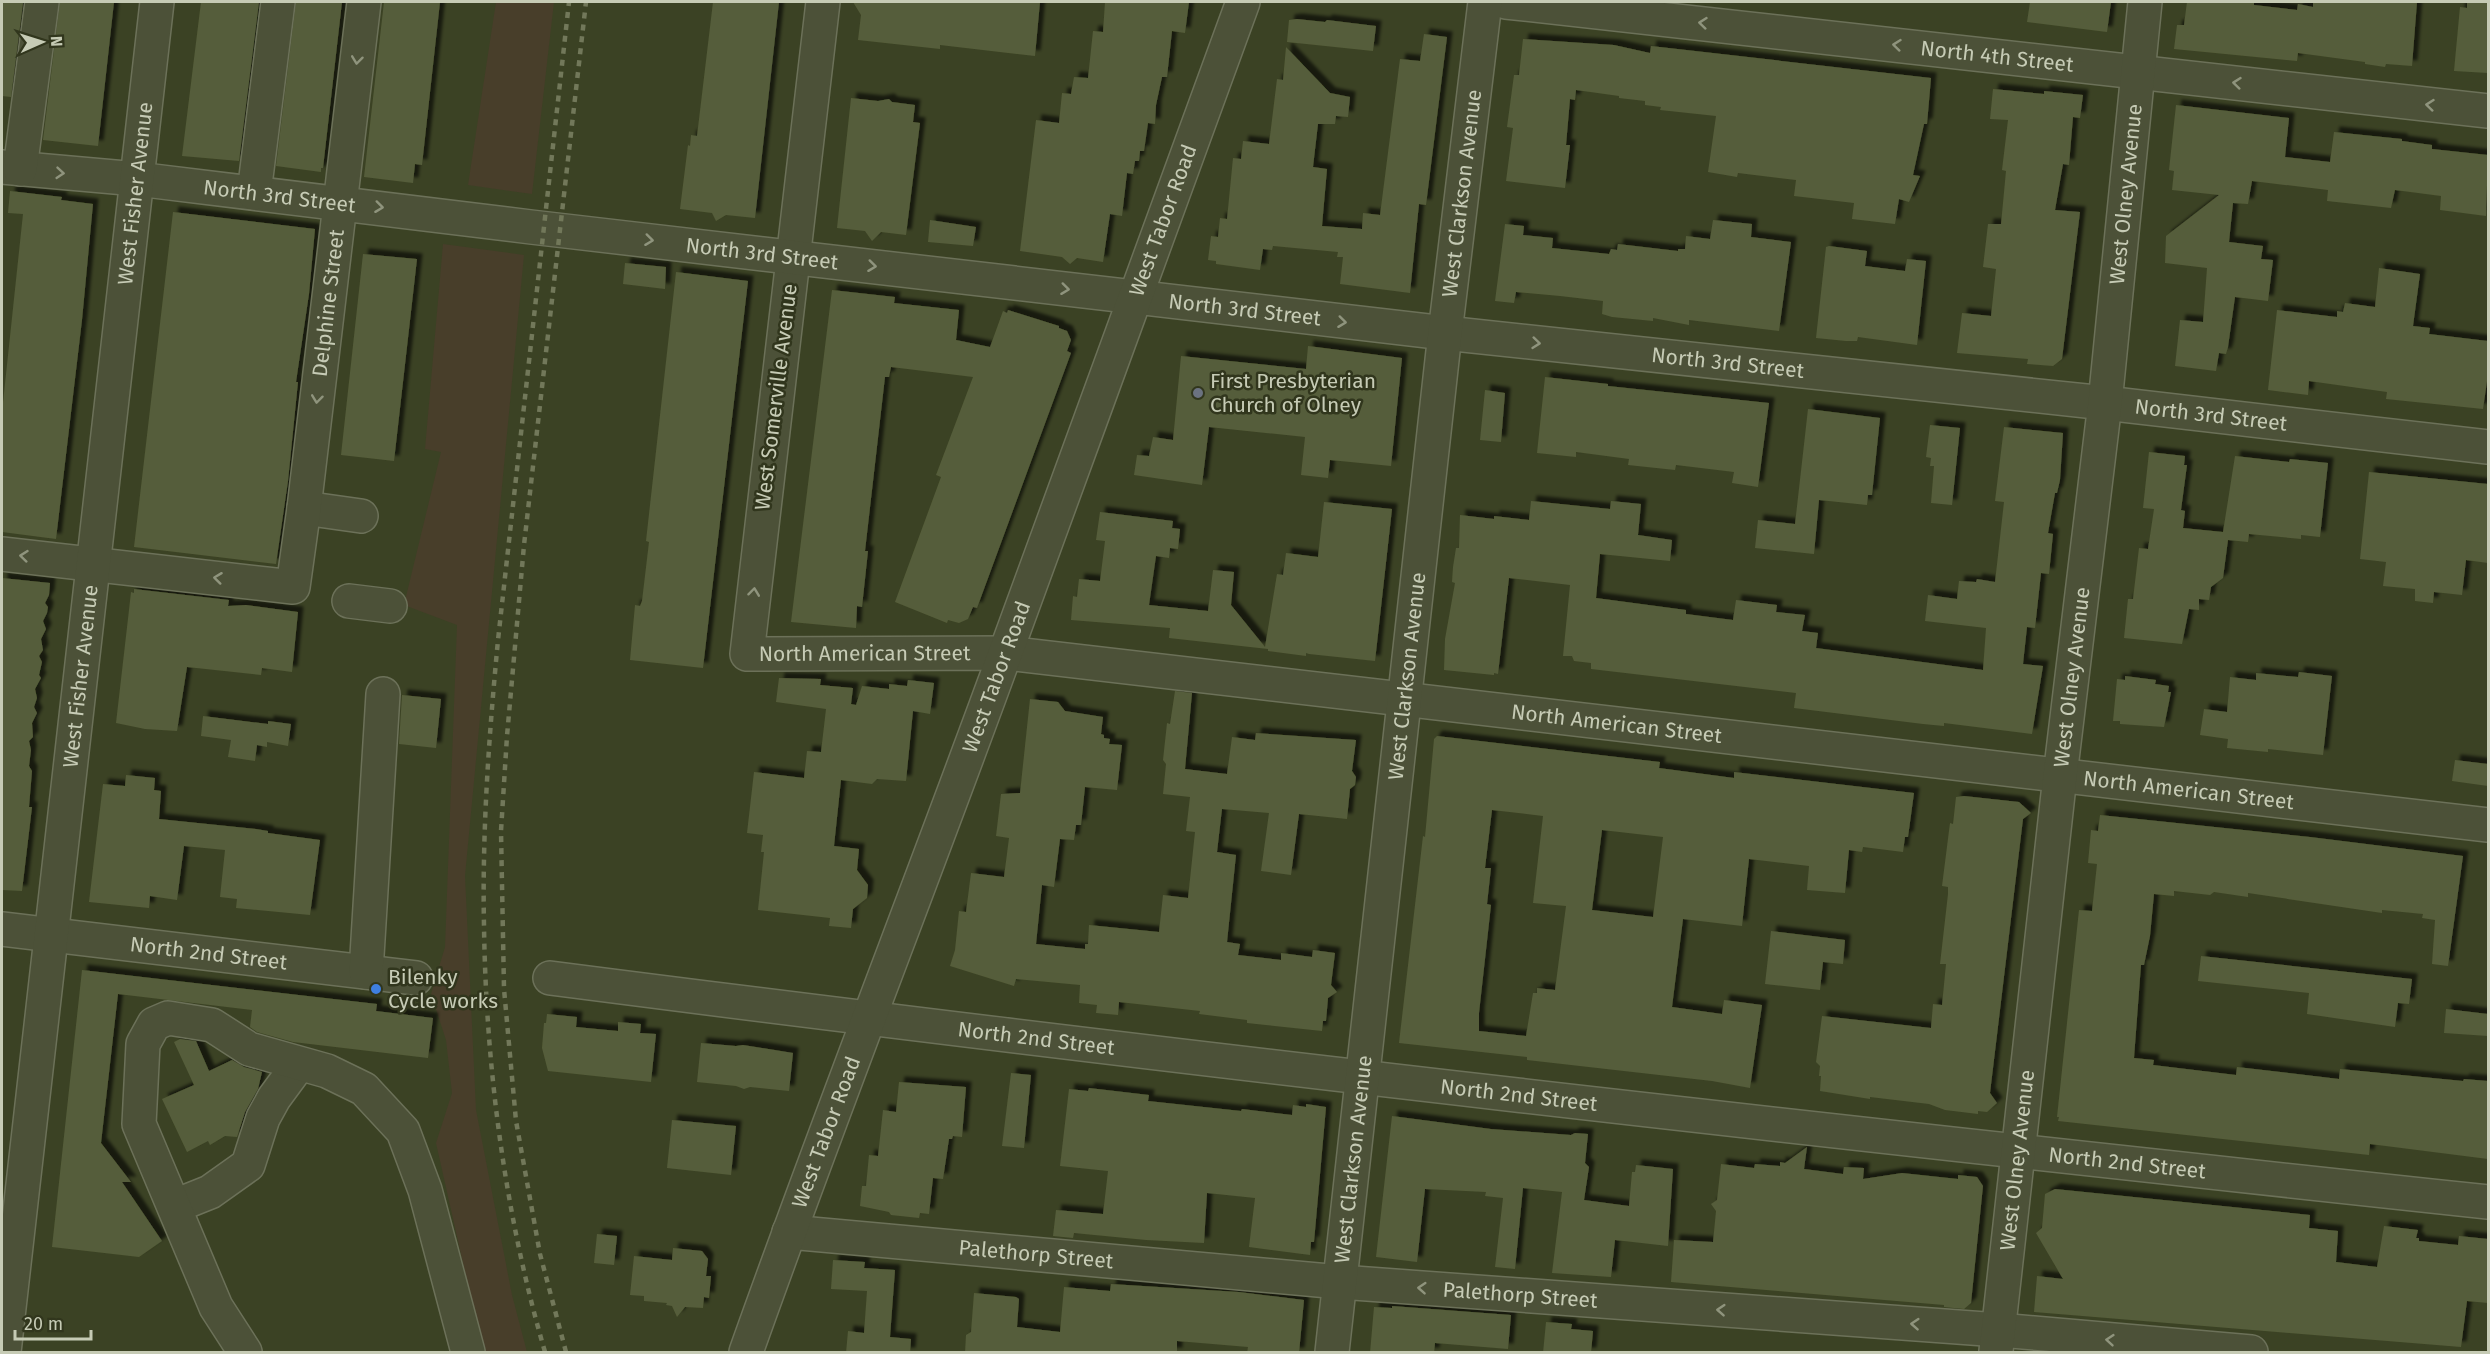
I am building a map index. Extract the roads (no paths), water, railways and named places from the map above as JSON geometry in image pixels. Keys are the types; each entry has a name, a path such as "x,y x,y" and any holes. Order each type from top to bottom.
{"street":[{"path":"10,168 42,2"},
{"name":"West Fisher Avenue","path":"4,1353 158,2"},
{"path":"254,193 278,2"},
{"name":"Delphine Street","path":"93,563 293,587 364,2"},
{"name":"West Somerville Avenue","path":"747,650 823,2"},
{"name":"West Tabor Road","path":"746,1353 789,1232 1006,653 1133,298 1243,2"},
{"name":"North 4th Street","path":"1505,2 2488,111"},
{"name":"West Clarkson Avenue","path":"1332,1353 1445,333 1505,2"},
{"name":"West Olney Avenue","path":"1997,1341 2060,776 2105,403 2145,2"},
{"name":"North 3rd Street","path":"10,168 137,179 341,202 531,227 793,256 1133,298 2105,403 2488,447"},
{"path":"304,508 360,516"},
{"path":"2,554 93,563"},
{"path":"349,601 390,606"},
{"name":"North American Street","path":"747,650 747,654 1006,653 2488,825"},
{"path":"366,972 383,694"},
{"name":"North 2nd Street","path":"2,929 416,978"},
{"name":"North 2nd Street","path":"550,978 869,1019 1362,1077 2017,1152 2488,1202"},
{"path":"245,1353 216,1307 139,1124 142,1044 154,1024 168,1018 212,1025 249,1049 327,1071 364,1089 403,1131 425,1190 468,1353"},
{"path":"175,1206 210,1192 248,1165 263,1118 274,1098 299,1064"},
{"name":"Palethorp Street","path":"789,1232 1997,1341 2252,1353"}],"railway":[{"path":"545,1352 519,1248 500,1141 489,1034 484,926 484,855 489,747 498,640 569,2"},
{"path":"566,1352 540,1254 516,1121 504,989 501,831 524,545 586,2"}],"place":[{"name":"First Presbyterian Church of Olney","path":"1198,393"},
{"name":"Bilenky Cycle works","path":"376,989"}]}
